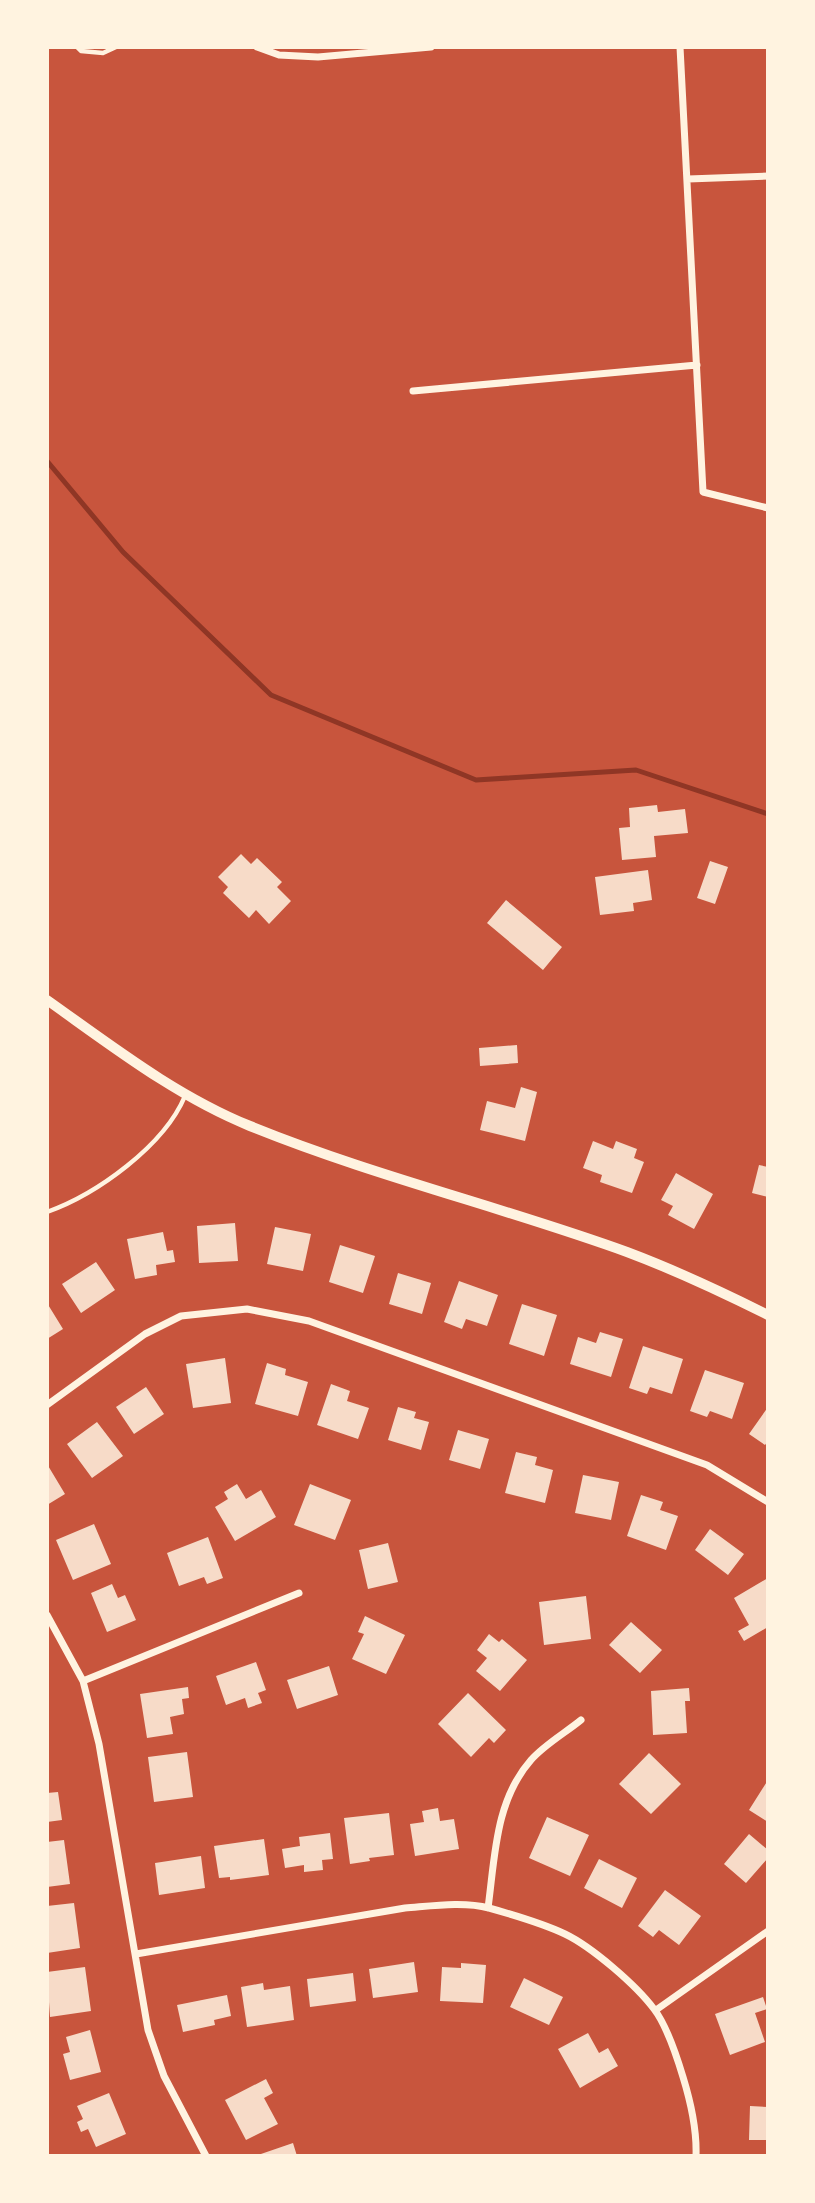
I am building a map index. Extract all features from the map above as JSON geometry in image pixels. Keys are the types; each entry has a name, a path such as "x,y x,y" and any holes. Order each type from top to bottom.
{"street":[{"path":"257,47 279,55 318,57 431,47"},
{"path":"680,47 703,492 768,509"},
{"path":"688,178 768,176"},
{"path":"413,391 697,365"},
{"path":"47,1000 150,1072 249,1126 628,1252 768,1315"},
{"path":"47,1405 145,1334 181,1316 247,1309 309,1321 707,1465 768,1502"},
{"path":"83,1681 299,1593"},
{"path":"47,1615 83,1681 99,1744 143,2005 156,2055 164,2076 206,2156"},
{"path":"488,1908 500,1823 517,1778 532,1758 581,1720"},
{"path":"136,1954 405,1908 447,1906 488,1908 567,1935 621,1975 656,2010 677,2057 691,2101 696,2156"},
{"path":"656,2010 768,1931"}],"lane":[{"path":"77,47 81,51 103,53 116,47"},
{"path":"47,1213 76,1201 164,1132 186,1094"}],"building":[{"path":"657,805 658,812 685,809 688,833 654,836 656,857 622,860 619,828 630,827 629,808"},
{"path":"241,854 251,864 257,858 282,882 277,887 291,901 269,924 256,910 249,918 223,893 228,887 218,877"},
{"path":"710,861 728,867 715,904 697,898"},
{"path":"648,870 652,900 633,903 634,911 600,915 595,877"},
{"path":"506,900 562,947 543,970 487,923"},
{"path":"517,1045 518,1063 480,1066 479,1048"},
{"path":"521,1087 537,1092 525,1141 480,1130 487,1101 515,1108"},
{"path":"593,1141 613,1149 616,1141 637,1149 634,1158 644,1162 632,1193 600,1182 602,1175 583,1168"},
{"path":"759,1165 768,1167 768,1197 752,1193"},
{"path":"676,1173 713,1194 694,1229 668,1215 673,1206 661,1200"},
{"path":"235,1223 238,1261 199,1263 197,1226"},
{"path":"275,1227 311,1234 303,1271 267,1264"},
{"path":"163,1232 167,1251 173,1250 175,1262 156,1265 157,1275 135,1279 127,1239"},
{"path":"340,1245 375,1256 363,1293 329,1282"},
{"path":"96,1262 115,1290 81,1313 62,1284"},
{"path":"398,1273 431,1283 422,1314 389,1304"},
{"path":"459,1281 498,1295 487,1326 466,1319 462,1329 444,1322"},
{"path":"47,1303 63,1329 47,1339"},
{"path":"522,1304 557,1315 544,1356 509,1344"},
{"path":"600,1332 623,1339 611,1377 570,1364 578,1337 596,1343"},
{"path":"643,1346 683,1359 672,1394 650,1387 647,1394 629,1388"},
{"path":"225,1358 231,1403 193,1408 186,1364"},
{"path":"267,1363 286,1369 285,1375 308,1382 298,1416 255,1404"},
{"path":"705,1370 744,1383 732,1419 710,1411 707,1417 690,1411"},
{"path":"331,1384 350,1391 347,1401 369,1408 358,1439 317,1425"},
{"path":"146,1387 164,1414 134,1434 116,1407"},
{"path":"398,1407 416,1412 414,1418 429,1422 421,1450 388,1440"},
{"path":"768,1407 768,1441 765,1445 749,1434"},
{"path":"97,1422 123,1456 92,1478 67,1444"},
{"path":"458,1430 489,1439 480,1469 449,1460"},
{"path":"516,1452 537,1457 535,1465 553,1470 545,1503 505,1493"},
{"path":"47,1464 65,1494 47,1505"},
{"path":"583,1475 619,1482 611,1520 575,1513"},
{"path":"237,1484 246,1499 261,1490 276,1517 235,1541 215,1507 228,1499 224,1492"},
{"path":"310,1484 351,1500 335,1540 294,1525"},
{"path":"641,1495 663,1502 660,1510 678,1516 666,1550 627,1536"},
{"path":"94,1524 111,1564 73,1580 56,1540"},
{"path":"710,1529 744,1554 728,1575 695,1550"},
{"path":"208,1537 223,1578 207,1584 204,1577 179,1586 167,1553"},
{"path":"388,1543 398,1582 368,1589 359,1550"},
{"path":"768,1578 768,1627 744,1641 738,1631 749,1625 734,1598"},
{"path":"112,1584 118,1598 125,1595 136,1620 107,1632 91,1593"},
{"path":"586,1596 591,1639 544,1645 539,1602"},
{"path":"365,1616 405,1635 386,1674 352,1659 364,1634 358,1632"},
{"path":"631,1622 662,1650 640,1673 609,1645"},
{"path":"489,1634 499,1642 502,1639 527,1660 500,1691 476,1671 487,1658 477,1650"},
{"path":"256,1662 266,1690 258,1693 262,1703 248,1708 245,1698 226,1705 216,1676"},
{"path":"329,1666 338,1695 297,1709 287,1680"},
{"path":"188,1687 189,1698 182,1699 184,1714 170,1717 173,1734 147,1738 140,1694"},
{"path":"689,1688 690,1701 685,1701 687,1733 653,1735 651,1691"},
{"path":"468,1693 506,1730 494,1743 489,1738 471,1757 438,1724"},
{"path":"187,1752 193,1797 154,1802 148,1757"},
{"path":"649,1753 681,1784 651,1814 619,1784"},
{"path":"768,1780 768,1822 749,1810"},
{"path":"58,1792 62,1820 47,1822 47,1793"},
{"path":"438,1808 440,1821 454,1819 459,1849 415,1856 410,1824 424,1822 422,1811"},
{"path":"389,1813 394,1855 350,1864 344,1818"},
{"path":"547,1817 589,1835 570,1876 529,1858"},
{"path":"330,1833 333,1859 322,1860 323,1870 304,1872 304,1865 285,1868 282,1849 300,1846 299,1837"},
{"path":"749,1834 768,1850 768,1858 746,1883 724,1864"},
{"path":"264,1839 269,1875 230,1880 230,1877 219,1878 214,1846"},
{"path":"64,1840 70,1884 47,1887 47,1842"},
{"path":"201,1856 205,1888 159,1895 155,1863"},
{"path":"599,1859 637,1878 622,1908 584,1888"},
{"path":"665,1890 701,1916 679,1945 659,1930 653,1937 638,1926"},
{"path":"74,1903 80,1948 47,1953 47,1906"},
{"path":"414,1962 418,1992 373,1998 369,1969"},
{"path":"461,1963 486,1965 483,2003 440,2001 442,1967 461,1968"},
{"path":"85,1967 91,2011 50,2017 47,1972"},
{"path":"353,1973 356,2001 310,2007 307,1979"},
{"path":"524,1978 563,1997 549,2025 510,2007"},
{"path":"263,1983 264,1990 290,1986 294,2020 247,2027 241,1987"},
{"path":"227,1995 231,2016 214,2020 215,2025 183,2032 177,2005"},
{"path":"763,1997 767,2009 755,2013 765,2042 730,2055 715,2014"},
{"path":"90,2030 101,2072 70,2080 63,2054 70,2052 66,2037"},
{"path":"588,2033 599,2053 608,2048 618,2066 580,2088 558,2049"},
{"path":"266,2079 273,2093 264,2098 278,2124 246,2140 225,2100"},
{"path":"109,2093 126,2134 96,2147 88,2129 81,2132 77,2122 83,2119 77,2106"},
{"path":"750,2106 768,2107 768,2140 749,2140"},
{"path":"293,2143 297,2156 258,2156 258,2155"}],"waterway":[{"path":"47,461 123,552 271,695 476,780 636,770 768,814"}]}
